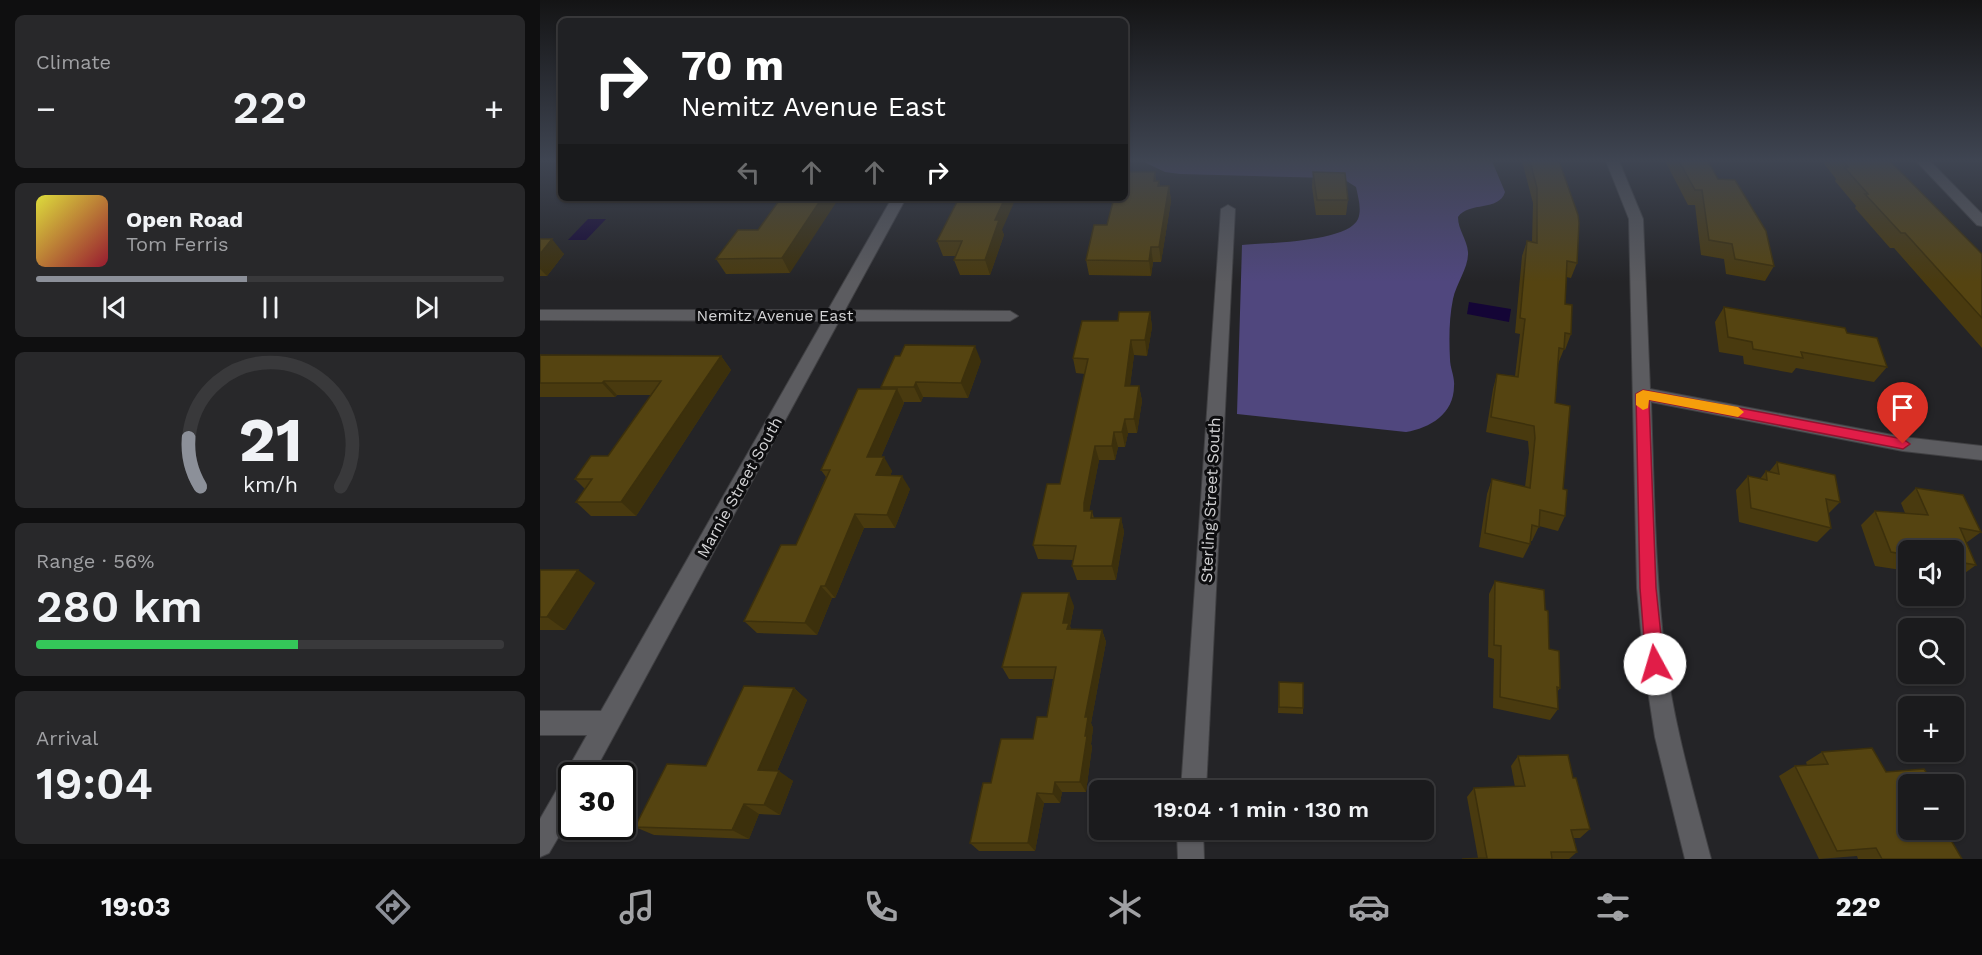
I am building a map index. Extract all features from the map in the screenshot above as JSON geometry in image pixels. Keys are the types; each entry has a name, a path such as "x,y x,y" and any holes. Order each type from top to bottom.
{"street":[{"name":"Marnie Street South","path":"586,762 896,201"},
{"path":"1629,201 1635,216 1648,588 1655,664 1668,745 1698,859"},
{"path":"1961,201 1982,222"},
{"name":"Sterling Street South","path":"1194,780 1228,209"},
{"name":"Nemitz Avenue East","path":"540,315 1010,316"},
{"path":"1643,394 1903,444 1982,453"},
{"path":"540,723 608,723"},
{"path":"540,844 558,812"},
{"path":"1190,840 1191,859"}],"shaded area":[{"path":"1359,201 1498,201 1469,209 1458,217 1468,258 1452,306 1450,362 1454,386 1450,404 1445,412 1432,423 1406,432 1237,414 1242,245 1305,240 1339,232 1351,227 1358,219"},
{"path":"588,219 606,219 586,240 568,240"},
{"path":"1469,302 1511,309 1509,322 1467,314"}],"building":[{"path":"779,201 820,201 782,258 716,259 738,230 758,230"},
{"path":"957,201 1004,201 995,220 999,220 985,260 954,260 962,241 937,241"},
{"path":"1113,201 1167,201 1159,247 1151,247 1149,261 1086,260 1094,225 1107,225"},
{"path":"1537,201 1573,201 1579,223 1577,263 1567,261 1565,304 1572,305 1571,334 1565,333 1564,349 1559,348 1555,403 1570,406 1563,489 1567,490 1565,516 1540,510 1539,527 1532,525 1530,544 1485,533 1492,479 1530,488 1534,426 1491,417 1497,374 1518,377 1525,319 1520,318 1527,241 1537,243"},
{"path":"1704,201 1748,201 1766,231 1774,266 1735,259 1732,244 1709,240"},
{"path":"1872,201 1930,201 1982,254 1982,318 1905,233 1901,233"},
{"path":"540,239 552,239 540,254"},
{"path":"1724,307 1845,328 1847,333 1877,338 1887,367 1801,352 1803,358 1753,349 1752,342 1728,337"},
{"path":"1119,312 1150,312 1145,340 1131,340 1125,386 1139,386 1134,419 1125,419 1122,432 1114,432 1112,446 1095,446 1084,511 1092,511 1091,518 1121,518 1112,566 1072,566 1076,546 1033,545 1047,484 1060,484 1088,359 1073,358 1082,321 1118,321"},
{"path":"905,345 975,346 961,383 916,382 914,387 881,387 895,356 900,356"},
{"path":"540,355 721,356 621,502 576,502 592,479 575,479 591,456 608,456 661,381 540,383"},
{"path":"858,389 897,389 867,457 884,457 876,475 902,476 887,515 855,514 825,586 821,586 805,623 744,621 781,545 796,545 830,470 821,470"},
{"path":"1777,462 1835,475 1840,502 1826,499 1831,528 1751,508 1748,476 1767,480 1766,471 1779,474"},
{"path":"1916,488 1963,495 1981,532 1960,528 1976,565 1964,563 1964,540 1898,540 1898,553 1891,552 1875,511 1928,515"},
{"path":"540,570 578,570 547,617 540,617"},
{"path":"1495,581 1544,590 1545,610 1548,611 1549,649 1559,651 1558,709 1500,697 1501,646 1494,645"},
{"path":"1022,593 1069,593 1063,623 1069,623 1067,629 1102,630 1085,717 1088,717 1085,736 1087,736 1080,782 1055,782 1053,794 1037,793 1028,843 970,843 983,783 991,783 1001,739 1033,739 1037,717 1047,717 1056,667 1002,667"},
{"path":"1279,682 1303,683 1303,708 1279,707"},
{"path":"744,686 794,688 758,770 779,771 764,805 744,804 732,830 636,827 667,764 706,766"},
{"path":"1872,748 1886,772 1924,769 1927,774 1898,774 1898,840 1951,840 1962,859 1882,859 1876,848 1837,851 1795,766 1828,764 1822,752"},
{"path":"1568,755 1590,829 1571,830 1577,852 1551,852 1552,859 1462,859 1487,858 1474,788 1525,786 1518,756"}],"slow traffic":[{"path":"1643,405 1643,394 1738,412"}],"route":[{"path":"1655,664 1648,588 1643,394 1903,444"}]}
